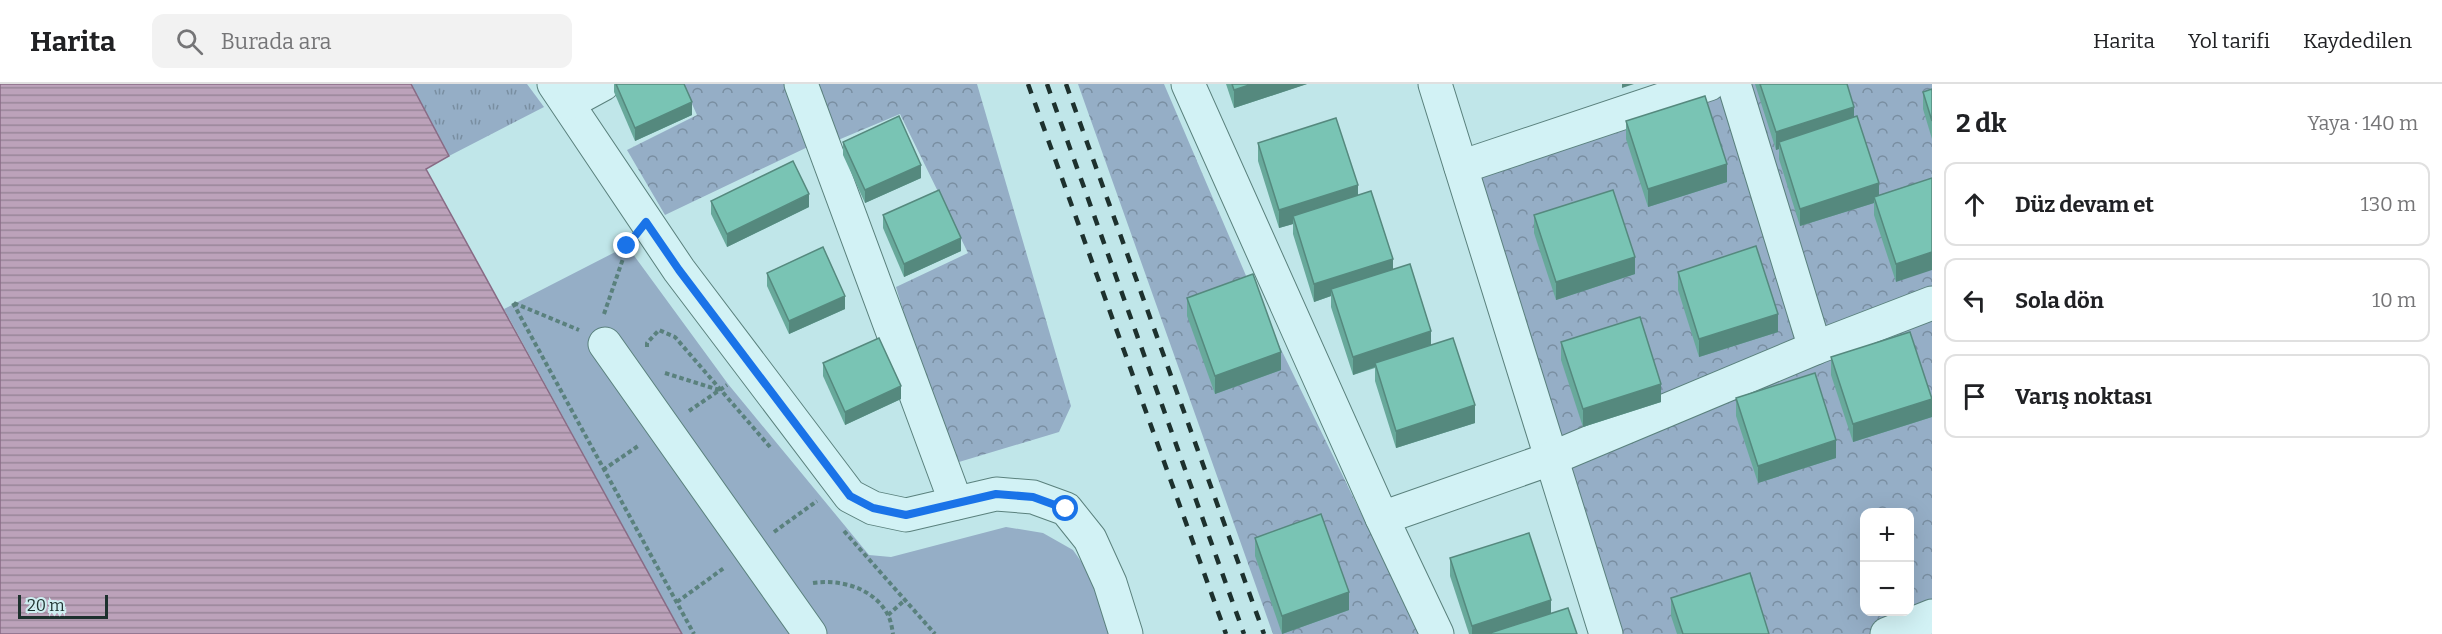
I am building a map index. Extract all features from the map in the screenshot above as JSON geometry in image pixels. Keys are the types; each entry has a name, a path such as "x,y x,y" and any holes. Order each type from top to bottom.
{"street":[{"path":"603,84 561,94 679,270 850,496 873,508 906,515 996,494 1033,497 1066,509 1090,539 1110,583 1126,634"},
{"path":"801,84 956,503"},
{"path":"1188,84 1382,518 1437,634"},
{"path":"1435,84 1606,634"},
{"path":"1461,167 1709,84"},
{"path":"1734,84 1815,348"},
{"path":"1382,518 1550,459 1815,348 1932,303"},
{"path":"605,345 810,634"},
{"path":"1887,634 1932,616"}],"path":[{"path":"605,345 603,315 617,270 627,246 646,222"},
{"path":"605,345 557,320 513,303 694,634"},
{"path":"648,352 647,343 658,330 675,337 720,390 667,374 658,367"},
{"path":"782,595 805,584 826,581 852,584 871,596 888,615 893,634"},
{"path":"888,615 905,600"}],"green space":[{"path":"411,84 527,84 544,107 449,156"},
{"path":"683,84 789,84 812,145 665,215 627,150 697,115"},
{"path":"811,84 977,84 1071,406 1059,432 949,465 896,287 968,253 900,114 831,143"},
{"path":"1078,84 1164,84 1253,292 1420,634 1273,634"},
{"path":"1709,84 1932,84 1932,634 1606,634 1461,167"},
{"path":"627,246 728,384 869,555 891,557 1006,527 1043,533 1073,550 1093,578 1111,634 682,634 504,309"}],"shaded area":[{"path":"0,84 411,84 449,156 426,169 682,634 0,634"}],"building":[{"path":"616,84 684,84 692,102 635,128"},
{"path":"1232,84 1252,84 1234,90"},
{"path":"1760,84 1847,84 1854,107 1776,132"},
{"path":"1932,89 1932,121 1923,92"},
{"path":"1705,96 1727,164 1648,189 1626,121"},
{"path":"899,116 921,165 865,190 843,142"},
{"path":"1857,116 1879,183 1800,209 1779,142"},
{"path":"1336,118 1358,185 1279,210 1258,143"},
{"path":"793,161 809,194 727,234 711,201"},
{"path":"1932,178 1932,252 1896,264 1874,197"},
{"path":"939,190 961,238 904,264 883,215"},
{"path":"1613,190 1635,257 1556,282 1534,215"},
{"path":"1371,191 1393,259 1314,284 1293,216"},
{"path":"1756,246 1778,314 1699,339 1678,272"},
{"path":"823,247 845,296 789,321 767,273"},
{"path":"1410,264 1431,331 1353,357 1331,289"},
{"path":"1253,274 1281,352 1215,376 1187,298"},
{"path":"1640,317 1661,384 1583,409 1561,342"},
{"path":"1910,332 1932,399 1853,424 1831,357"},
{"path":"879,338 901,386 845,412 823,363"},
{"path":"1453,338 1475,405 1396,431 1375,363"},
{"path":"1815,373 1836,440 1758,466 1736,398"},
{"path":"1321,514 1349,592 1282,616 1255,538"},
{"path":"1529,533 1551,600 1472,626 1450,558"},
{"path":"1750,573 1769,634 1683,634 1671,598"},
{"path":"1568,608 1577,634 1490,634 1490,633"}],"railway":[{"path":"1028,84 1226,634"},
{"path":"1047,84 1244,634"},
{"path":"1066,84 1264,634"}],"route":[{"path":"627,246 646,222 679,270 850,496 873,508 906,515 996,494 1033,497 1066,509"}]}
